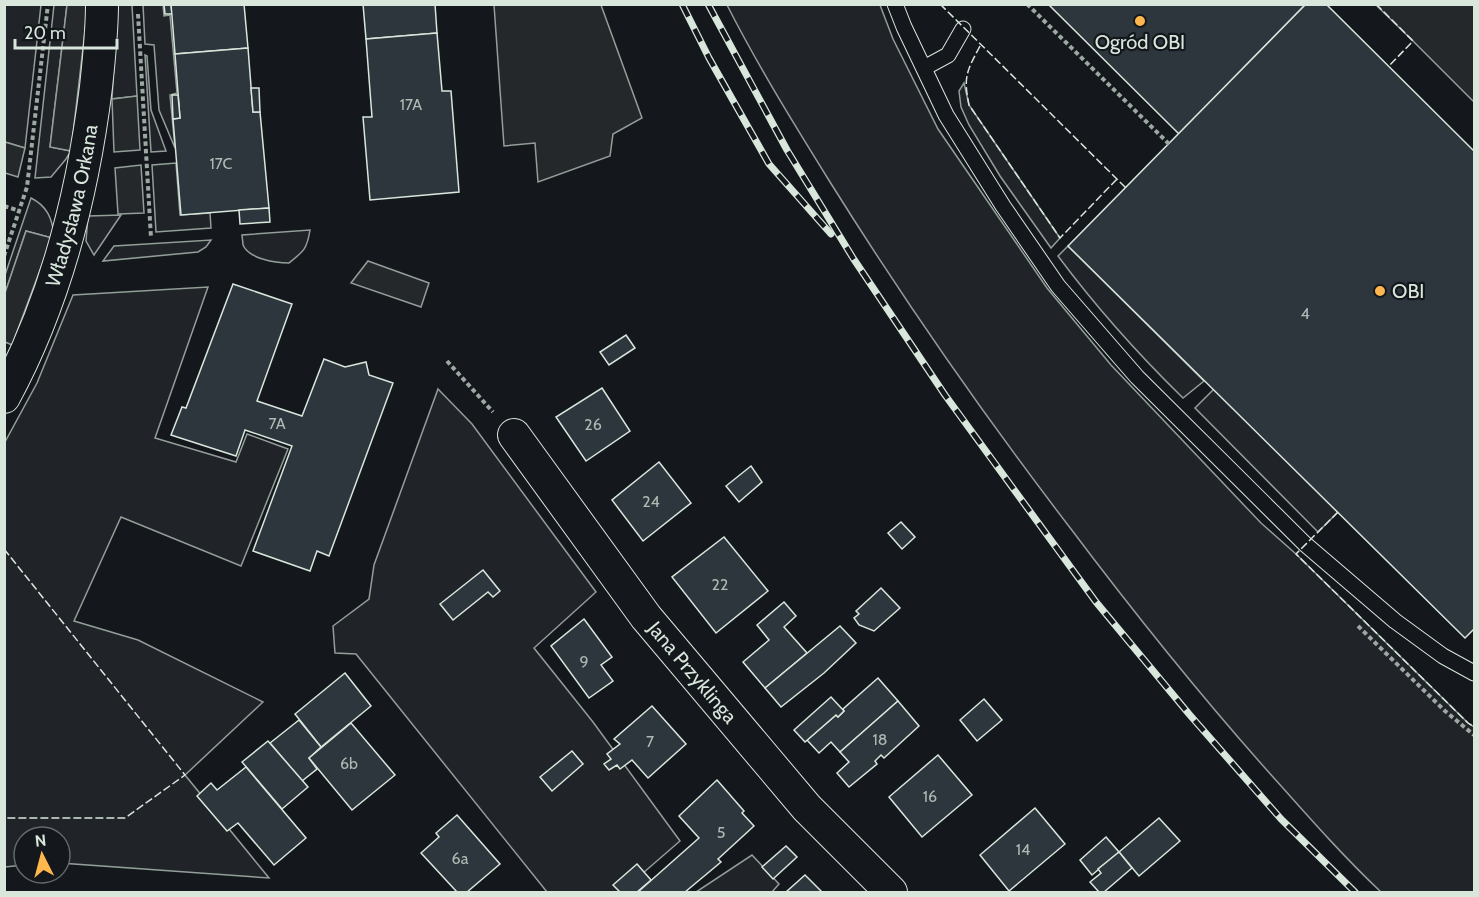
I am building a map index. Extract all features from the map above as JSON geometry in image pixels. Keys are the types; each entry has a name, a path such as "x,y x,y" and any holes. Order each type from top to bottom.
{"street":[{"name":"Władysława Orkana","path":"4,397 24,360 56,274 76,196 91,126 102,30 102,4"},
{"name":"Jana Przyklinga","path":"514,435 646,617 807,808 891,892"}],"lane":[{"path":"895,4 946,115 1002,206 1058,286 1137,377 1305,544 1395,621 1443,656 1474,673"},
{"path":"924,68 948,55 963,28"}],"path":[{"path":"4,256 27,187 48,4"},
{"path":"137,4 151,238"},
{"path":"1027,4 1169,144"},
{"path":"4,207 20,212"},
{"path":"447,361 514,435"}],"shaded area":[{"path":"4,5 41,5 25,148 5,142"},
{"path":"54,5 67,5 50,147 71,151 51,177 35,178"},
{"path":"67,5 88,5 71,151 50,147"},
{"path":"117,5 132,5 137,96 112,99"},
{"path":"143,5 163,5 164,16 170,15 177,93 170,95 175,148 159,110 154,45 145,44"},
{"path":"494,5 601,5 642,118 613,134 610,156 538,182 535,143 504,146"},
{"path":"727,5 880,5 893,39 938,129 1047,288 1111,365 1261,523 1296,554 1474,727 1474,892 1381,892 1318,827 1200,692 1096,562 946,358 830,182 764,73"},
{"path":"1376,5 1474,5 1474,102 1413,41"},
{"path":"145,55 147,56 151,110 166,151 151,152"},
{"path":"964,83 969,105 1060,238 1051,248 1000,176 969,125 961,107 959,91"},
{"path":"137,96 140,150 114,152 112,99"},
{"path":"5,142 25,148 18,177 5,173"},
{"path":"176,163 180,215 210,213 211,228 156,232 152,165"},
{"path":"141,165 144,213 118,214 115,168"},
{"path":"31,198 48,213 54,235 52,238 26,231 5,293 5,275"},
{"path":"121,215 94,255 86,241 88,216"},
{"path":"310,230 304,249 289,263 257,257 246,250 243,245 242,235"},
{"path":"26,231 52,238 12,345 5,342 5,293"},
{"path":"211,240 198,252 103,261 114,246"},
{"path":"1068,246 1204,381 1183,398 1118,330 1058,256"},
{"path":"368,261 429,283 421,307 351,283"},
{"path":"208,287 155,438 236,462 247,434 288,449 241,566 121,517 74,621 138,640 263,702 185,775 269,878 72,864 72,825 12,825 12,866 5,867 5,442 37,383 73,295"},
{"path":"438,389 472,424 596,592 534,648 593,722 680,841 621,892 547,892 356,654 335,653 333,626 369,599 374,565"},
{"path":"1214,389 1338,512 1318,532 1195,408"},
{"path":"752,855 779,884 772,892 696,892"}],"building":[{"path":"164,4 171,4 172,14 165,14"},
{"path":"171,4 244,4 248,48 175,54"},
{"path":"363,4 435,4 437,33 366,39"},
{"path":"1048,4 1306,4 1179,134"},
{"path":"1306,4 1326,4 1474,151 1474,629 1465,638 1068,246"},
{"path":"437,33 442,91 451,91 459,192 370,200 363,117 372,117 366,39"},
{"path":"248,48 253,112 260,112 269,208 181,215 173,119 180,118 175,54"},
{"path":"251,88 259,88 260,112 253,112"},
{"path":"172,95 178,95 180,118 173,119"},
{"path":"269,208 270,222 240,224 239,210"},
{"path":"233,284 292,304 257,401 302,416 324,359 345,367 366,362 369,375 393,383 329,556 317,551 310,571 253,551 292,446 245,430 236,456 171,435 182,407 186,408"},
{"path":"626,335 635,348 609,365 600,352"},
{"path":"602,388 630,431 586,461 556,417"},
{"path":"659,462 691,503 643,541 612,500"},
{"path":"751,466 762,482 739,502 726,486"},
{"path":"901,522 915,537 902,549 888,533"},
{"path":"724,537 768,591 716,633 672,577"},
{"path":"483,570 500,591 493,597 488,592 453,620 440,604"},
{"path":"881,588 900,608 874,631 859,625 854,618 859,614 856,611"},
{"path":"784,602 796,616 784,627 807,653 765,688 743,662 769,640 757,625"},
{"path":"584,619 612,657 601,665 613,681 589,698 551,646"},
{"path":"840,626 856,643 824,673 781,707 765,688"},
{"path":"345,673 371,706 321,747 295,714"},
{"path":"878,678 898,701 840,752 831,742 819,753 807,740 836,715 838,717 844,711 843,709"},
{"path":"831,697 844,711 838,717 836,715 805,742 794,730"},
{"path":"984,699 1002,720 977,741 960,720"},
{"path":"898,701 919,726 884,758 881,755 875,761 877,764 849,787 837,773 849,762 840,752"},
{"path":"652,706 686,744 648,778 632,760 620,769 617,765 609,770 604,764 611,759 607,754 620,744 614,739"},
{"path":"299,720 321,747 309,758 317,769 302,781 270,743"},
{"path":"351,723 395,775 352,810 309,758"},
{"path":"268,741 308,787 282,809 242,762"},
{"path":"572,751 583,764 552,791 540,777"},
{"path":"938,755 972,795 922,837 889,797"},
{"path":"246,767 306,838 274,865 238,823 227,831 197,796 211,783 217,790"},
{"path":"717,780 754,826 718,859 721,862 685,892 638,892 699,838 679,816"},
{"path":"1035,808 1065,844 1009,891 980,855"},
{"path":"457,815 500,864 467,892 457,892 421,853 439,837 436,833"},
{"path":"1159,818 1180,841 1139,876 1119,852"},
{"path":"1106,837 1119,852 1092,875 1080,860"},
{"path":"786,846 797,857 773,879 762,867"},
{"path":"1119,852 1132,868 1104,892 1099,892 1090,882 1101,873 1098,869"},
{"path":"637,864 651,880 637,892 620,892 613,885"},
{"path":"805,875 822,892 786,892"}],"railway":[{"path":"682,4 709,58 769,164 831,234"},
{"path":"708,4 787,150 853,258 945,395 1096,602 1189,714 1281,819 1355,892"}],"fence":[{"path":"940,4 1126,188"},
{"path":"1376,4 1413,41 1389,66"},
{"path":"980,46 967,74 966,87 969,105 1060,238 1117,179"},
{"path":"1338,512 1296,554 1474,727"},
{"path":"4,549 185,775 125,818 4,818"}],"place":[{"name":"Ogród OBI","path":"1140,21"},
{"name":"OBI","path":"1380,291"}]}
